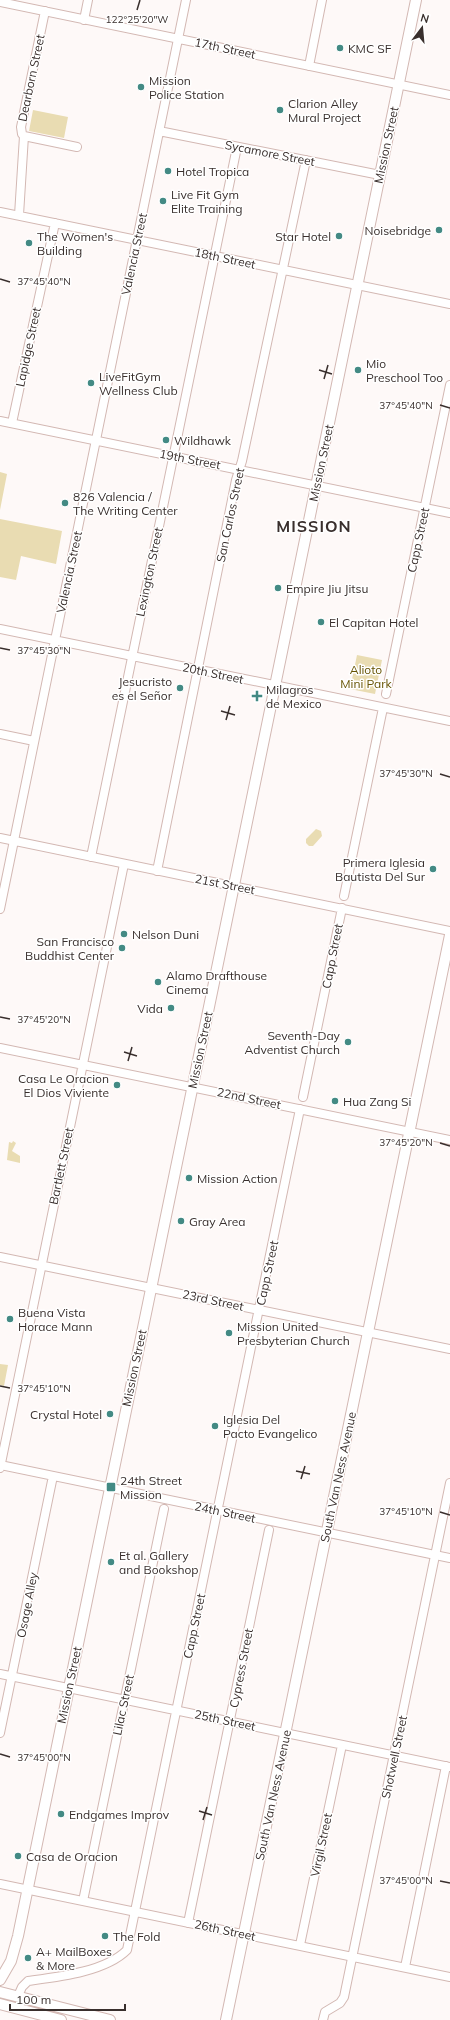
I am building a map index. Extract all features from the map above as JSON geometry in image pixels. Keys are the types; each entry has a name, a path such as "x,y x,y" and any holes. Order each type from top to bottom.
{"main road":[{"name":"Mission Street","path":"0,1980 7,1969 14,1952 416,0"},
{"name":"South Van Ness Avenue","path":"226,2020 450,935"},
{"path":"0,1992 110,2020"},
{"path":"0,2004 61,2020"}],"street":[{"path":"84,20 88,0"},
{"name":"Valencia Street","path":"0,909 186,0"},
{"path":"309,66 322,0"},
{"name":"17th Street","path":"0,2 450,95"},
{"name":"Dearborn Street","path":"19,216 24,136 21,127 45,12"},
{"name":"Sycamore Street","path":"159,131 380,175"},
{"path":"24,136 77,147"},
{"name":"Lexington Street","path":"91,857 237,147"},
{"name":"San Carlos Street","path":"157,871 240,469 306,160"},
{"name":"18th Street","path":"0,214 55,223 450,304"},
{"name":"Lapidge Street","path":"12,423 55,223"},
{"name":"Capp Street","path":"386,694 450,385"},
{"name":"19th Street","path":"0,420 450,513"},
{"name":"20th Street","path":"0,629 450,722"},
{"path":"344,896 383,708"},
{"path":"0,734 34,741"},
{"name":"21st Street","path":"0,838 450,931"},
{"name":"Bartlett Street","path":"0,1466 124,864"},
{"name":"Capp Street","path":"303,1097 342,908"},
{"name":"22nd Street","path":"0,1048 192,1086 450,1140"},
{"name":"Capp Street","path":"18,1996 22,1987 28,1981 84,1972 120,1956 127,1950 300,1109"},
{"name":"23rd Street","path":"0,1257 450,1349"},
{"name":"24th Street","path":"0,1466 450,1558"},
{"name":"Osage Alley","path":"0,1733 53,1476"},
{"name":"Shotwell Street","path":"322,2020 325,2012 343,2001 450,1483"},
{"name":"Lilac Street","path":"83,1901 164,1509"},
{"name":"Cypress Street","path":"188,1923 269,1530"},
{"name":"25th Street","path":"0,1674 448,1766"},
{"name":"Virgil Street","path":"300,1945 342,1744"},
{"path":"405,1967 448,1766"},
{"name":"26th Street","path":"0,1884 450,1977"}],"green space":[{"path":"33,110 68,117 64,138 29,131"},
{"path":"0,472 7,474 0,510"},
{"path":"0,519 62,531 56,564 21,556 16,580 0,577"},
{"name":"Alioto Mini Park","path":"357,655 382,660 375,694 350,689"},
{"path":"316,829 321,831 322,836 313,846 309,846 306,843 306,839"},
{"path":"13,1141 16,1143 12,1151 20,1156 20,1163 7,1160 9,1142 12,1143"},
{"path":"0,1364 8,1365 4,1386 0,1385"}],"place":[{"name":"KMC SF","path":"340,48"},
{"name":"Mission Police Station","path":"141,87"},
{"name":"Clarion Alley Mural Project","path":"280,110"},
{"name":"Hotel Tropica","path":"168,171"},
{"name":"Live Fit Gym Elite Training","path":"163,201"},
{"name":"Noisebridge","path":"439,230"},
{"name":"Star Hotel","path":"339,236"},
{"name":"The Women's Building","path":"29,243"},
{"name":"Mio Preschool Too","path":"358,370"},
{"name":"LiveFitGym Wellness Club","path":"91,383"},
{"name":"Wildhawk","path":"166,440"},
{"name":"826 Valencia / The Writing Center","path":"65,503"},
{"name":"Empire Jiu Jitsu","path":"278,588"},
{"name":"El Capitan Hotel","path":"321,622"},
{"name":"Jesucristo es el Señor","path":"180,688"},
{"name":"Milagros de Mexico","path":"257,696"},
{"name":"Primera Iglesia Bautista Del Sur","path":"433,869"},
{"name":"Nelson Duni","path":"124,934"},
{"name":"San Francisco Buddhist Center","path":"122,948"},
{"name":"Alamo Drafthouse Cinema","path":"158,982"},
{"name":"Vida","path":"171,1008"},
{"name":"Seventh-Day Adventist Church","path":"348,1042"},
{"name":"Casa Le Oracion El Dios Viviente","path":"117,1085"},
{"name":"Hua Zang Si","path":"335,1101"},
{"name":"Mission Action","path":"189,1178"},
{"name":"Gray Area","path":"181,1221"},
{"name":"Buena Vista Horace Mann","path":"10,1319"},
{"name":"Mission United Presbyterian Church","path":"229,1333"},
{"name":"Crystal Hotel","path":"110,1414"},
{"name":"Iglesia Del Pacto Evangelico","path":"215,1426"},
{"name":"24th Street Mission","path":"111,1487"},
{"name":"Et al. Gallery and Bookshop","path":"111,1562"},
{"name":"Endgames Improv","path":"61,1814"},
{"name":"Casa de Oracion","path":"18,1856"},
{"name":"The Fold","path":"105,1936"},
{"name":"A+ MailBoxes & More","path":"28,1958"}],"district":[{"name":"MISSION","path":"314,526"}]}
